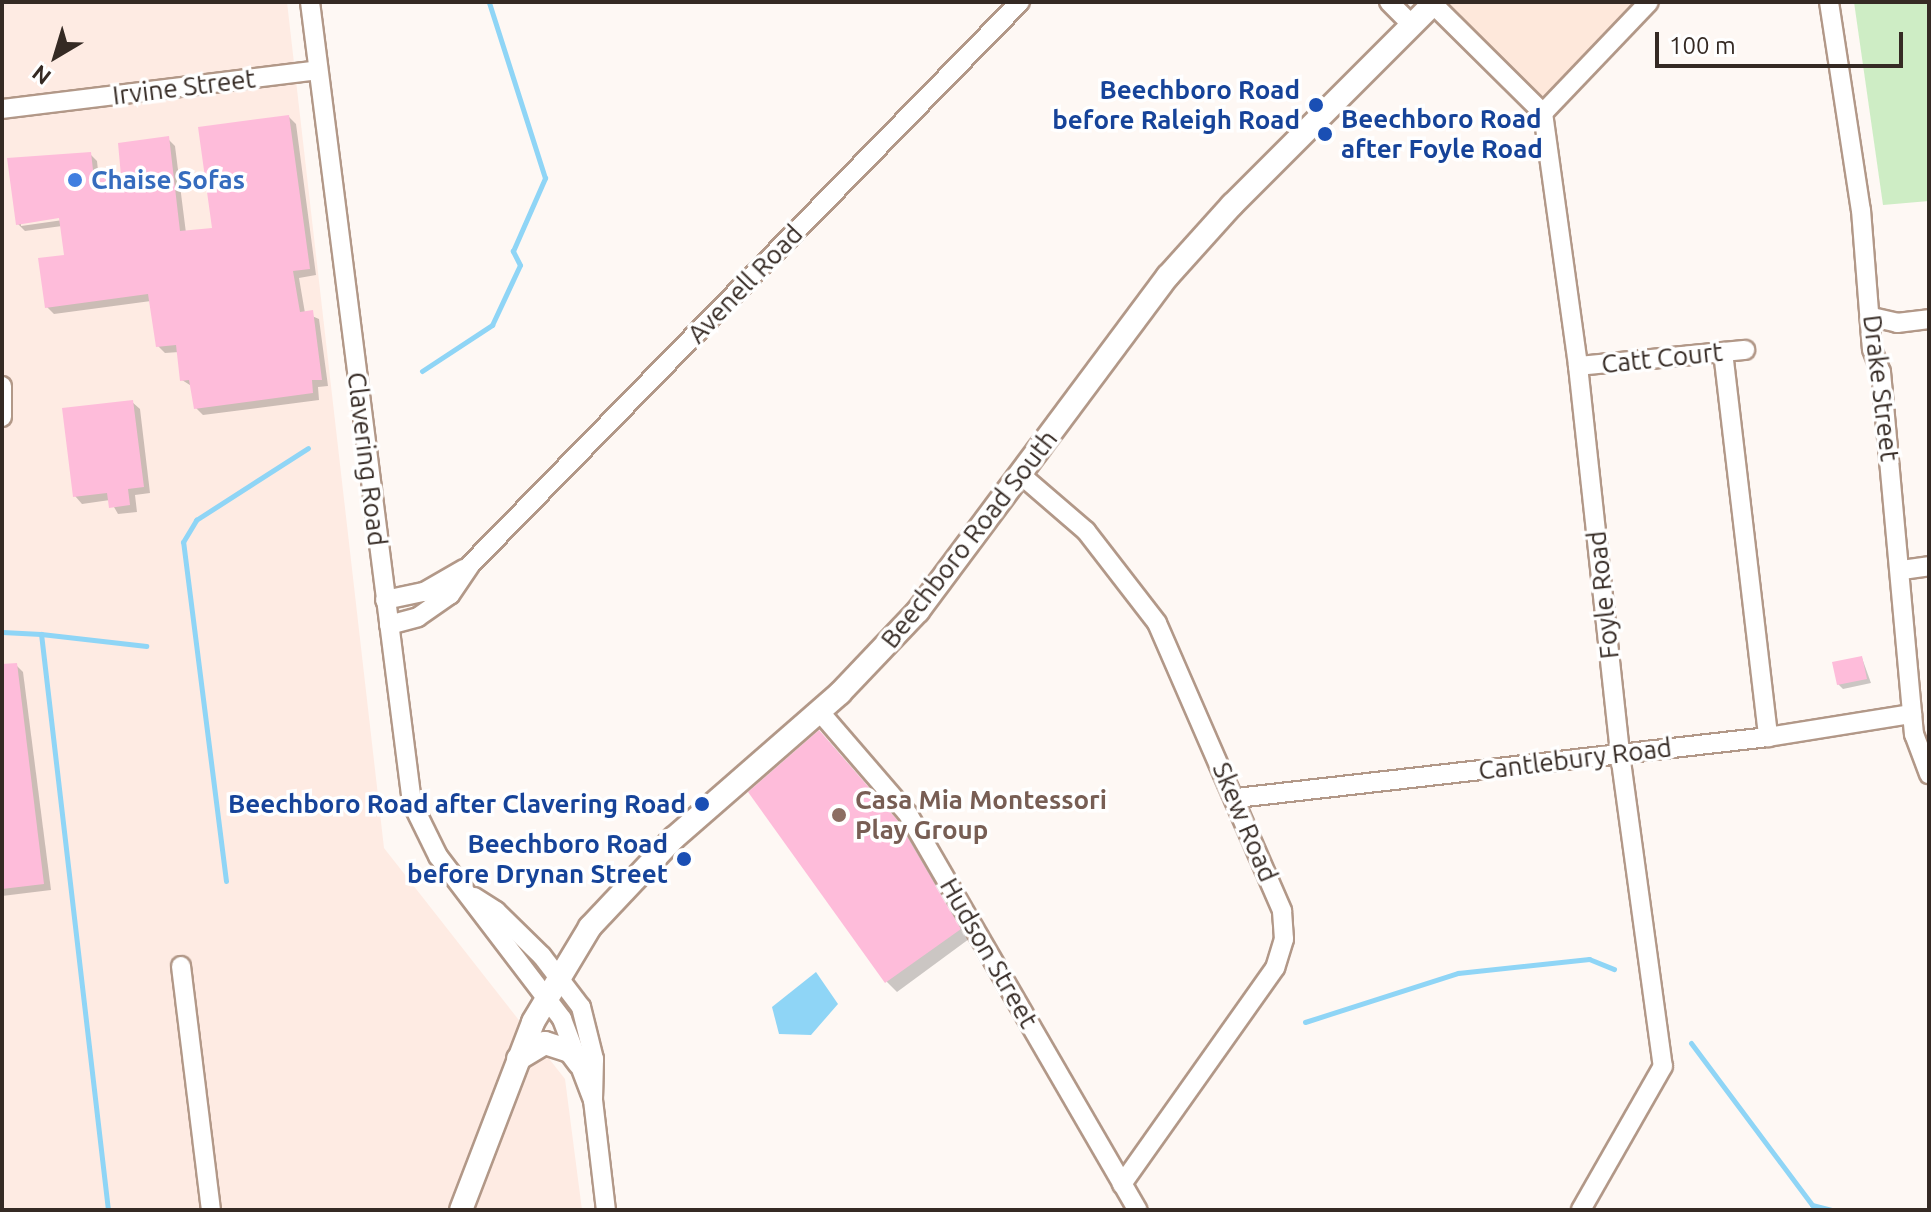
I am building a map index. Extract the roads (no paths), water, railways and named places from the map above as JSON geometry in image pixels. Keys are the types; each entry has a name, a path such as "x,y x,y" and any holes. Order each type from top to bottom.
{"main road":[{"name":"Beechboro Road South","path":"461,1210 545,996 590,927 674,838 819,711 918,611 1177,266 1434,3"},
{"path":"518,1059 545,1043 570,1051 579,1063"}],"street":[{"name":"Clavering Road","path":"310,2 385,600 416,818 438,856 473,897 484,922 562,1019 593,1100"},
{"name":"Avenell Road","path":"389,625 433,609 470,565 1020,2"},
{"path":"1389,2 1411,24"},
{"path":"1434,3 1543,113 1649,2"},
{"name":"Drake Street","path":"1829,2 1872,317 1902,570 1912,714 1929,774"},
{"name":"Irvine Street","path":"2,109 318,70"},
{"name":"Foyle Road","path":"1543,113 1578,366 1620,754 1663,1066 1589,1207"},
{"path":"1872,317 1897,323 1929,319"},
{"name":"Catt Court","path":"1578,366 1745,350"},
{"path":"1723,352 1768,737"},
{"path":"2,386 2,417"},
{"name":"Skew Road","path":"1021,475 1086,531 1131,584 1157,623 1237,798 1282,911 1284,939 1259,995 1122,1184"},
{"name":"Avenell Road","path":"385,600 424,592 470,565"},
{"path":"1902,570 1929,566"},
{"name":"Hudson Street","path":"819,711 908,814 1138,1210"},
{"name":"Cantlebury Road","path":"1237,798 1768,737 1912,714"},
{"name":"Clavering Road","path":"473,897 496,911 558,974 589,1029 596,1076 593,1100"},
{"path":"181,966 211,1210"},
{"path":"593,1100 606,1210"}],"water":[{"path":"816,972 838,1004 811,1035 779,1034 772,1007"}],"waterway":[{"path":"422,371 492,325 520,265 513,251 545,178 489,2"},
{"path":"226,881 183,542 196,520 308,448"},
{"path":"2,632 41,634"},
{"path":"108,1210 41,634 146,646"},
{"path":"1305,1022 1458,973 1589,959 1614,969"},
{"path":"1691,1043 1812,1205 1832,1210"}],"place":[{"name":"Beechboro Road before Raleigh Road","path":"1316,105"},
{"name":"Beechboro Road after Foyle Road","path":"1325,134"},
{"name":"Chaise Sofas","path":"75,180"},
{"name":"Beechboro Road after Clavering Road","path":"702,804"},
{"name":"Casa Mia Montessori Play Group","path":"839,815"},
{"name":"Beechboro Road before Drynan Street","path":"684,859"}]}
